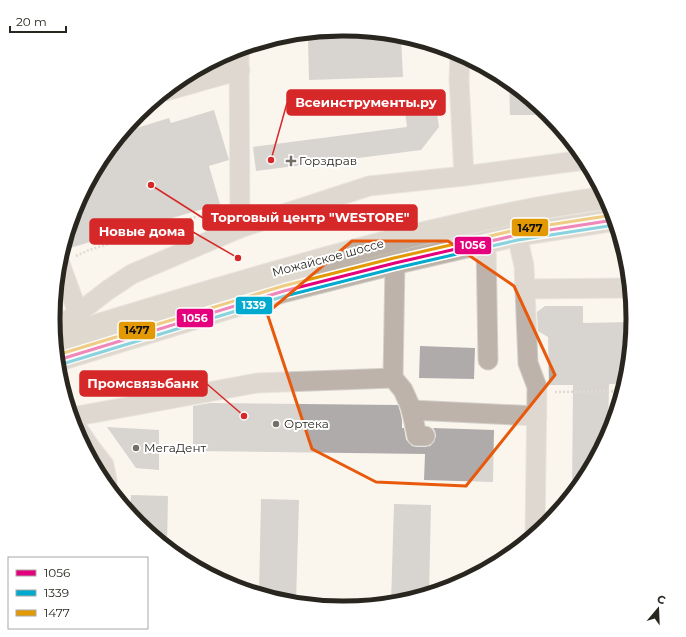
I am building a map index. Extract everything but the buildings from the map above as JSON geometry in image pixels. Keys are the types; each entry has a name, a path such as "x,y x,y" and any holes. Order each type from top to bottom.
{"main road":[{"name":"Можайское шоссе","path":"61,336 284,269 442,228 507,214 598,199"},
{"name":"Можайское шоссе","path":"64,358 284,291 395,263 486,242 608,221"}],"lane":[{"path":"239,56 240,228"},
{"path":"460,62 459,79 464,176"},
{"path":"183,86 240,70"},
{"path":"60,325 132,274 240,228 369,186 464,176 577,161"},
{"path":"517,236 524,266 528,363 537,387 535,525"},
{"path":"486,242 488,360"},
{"path":"66,261 78,313"},
{"path":"395,263 393,378 403,390 411,410 417,436 425,436"},
{"path":"525,289 624,288"},
{"path":"78,416 257,382 393,378"},
{"path":"411,410 537,416"},
{"path":"95,453 104,465 105,471"}],"path":[{"path":"67,259 89,250 219,210 240,197"},
{"path":"537,392 616,391"}],"highlighted area":[{"path":"352,241 448,241 514,286 555,375 466,486 376,482 312,449 267,313"}],"transit line":[{"name":"1477","path":"63,353 283,286 394,258 516,230 606,216"},
{"name":"1056","path":"64,358 284,291 395,263 517,235 608,221"},
{"name":"1339","path":"64,363 285,296 396,268 518,240 610,226"}],"place":[{"name":"Всеинструменты.ру","path":"271,160"},
{"name":"Горздрав","path":"291,161"},
{"name":"Торговый центр \"WESTORE\"","path":"151,185"},
{"name":"Новые дома","path":"238,258"},
{"name":"Промсвязьбанк","path":"244,416"},
{"name":"Ортека","path":"276,424"},
{"name":"МегаДент","path":"136,448"}]}
